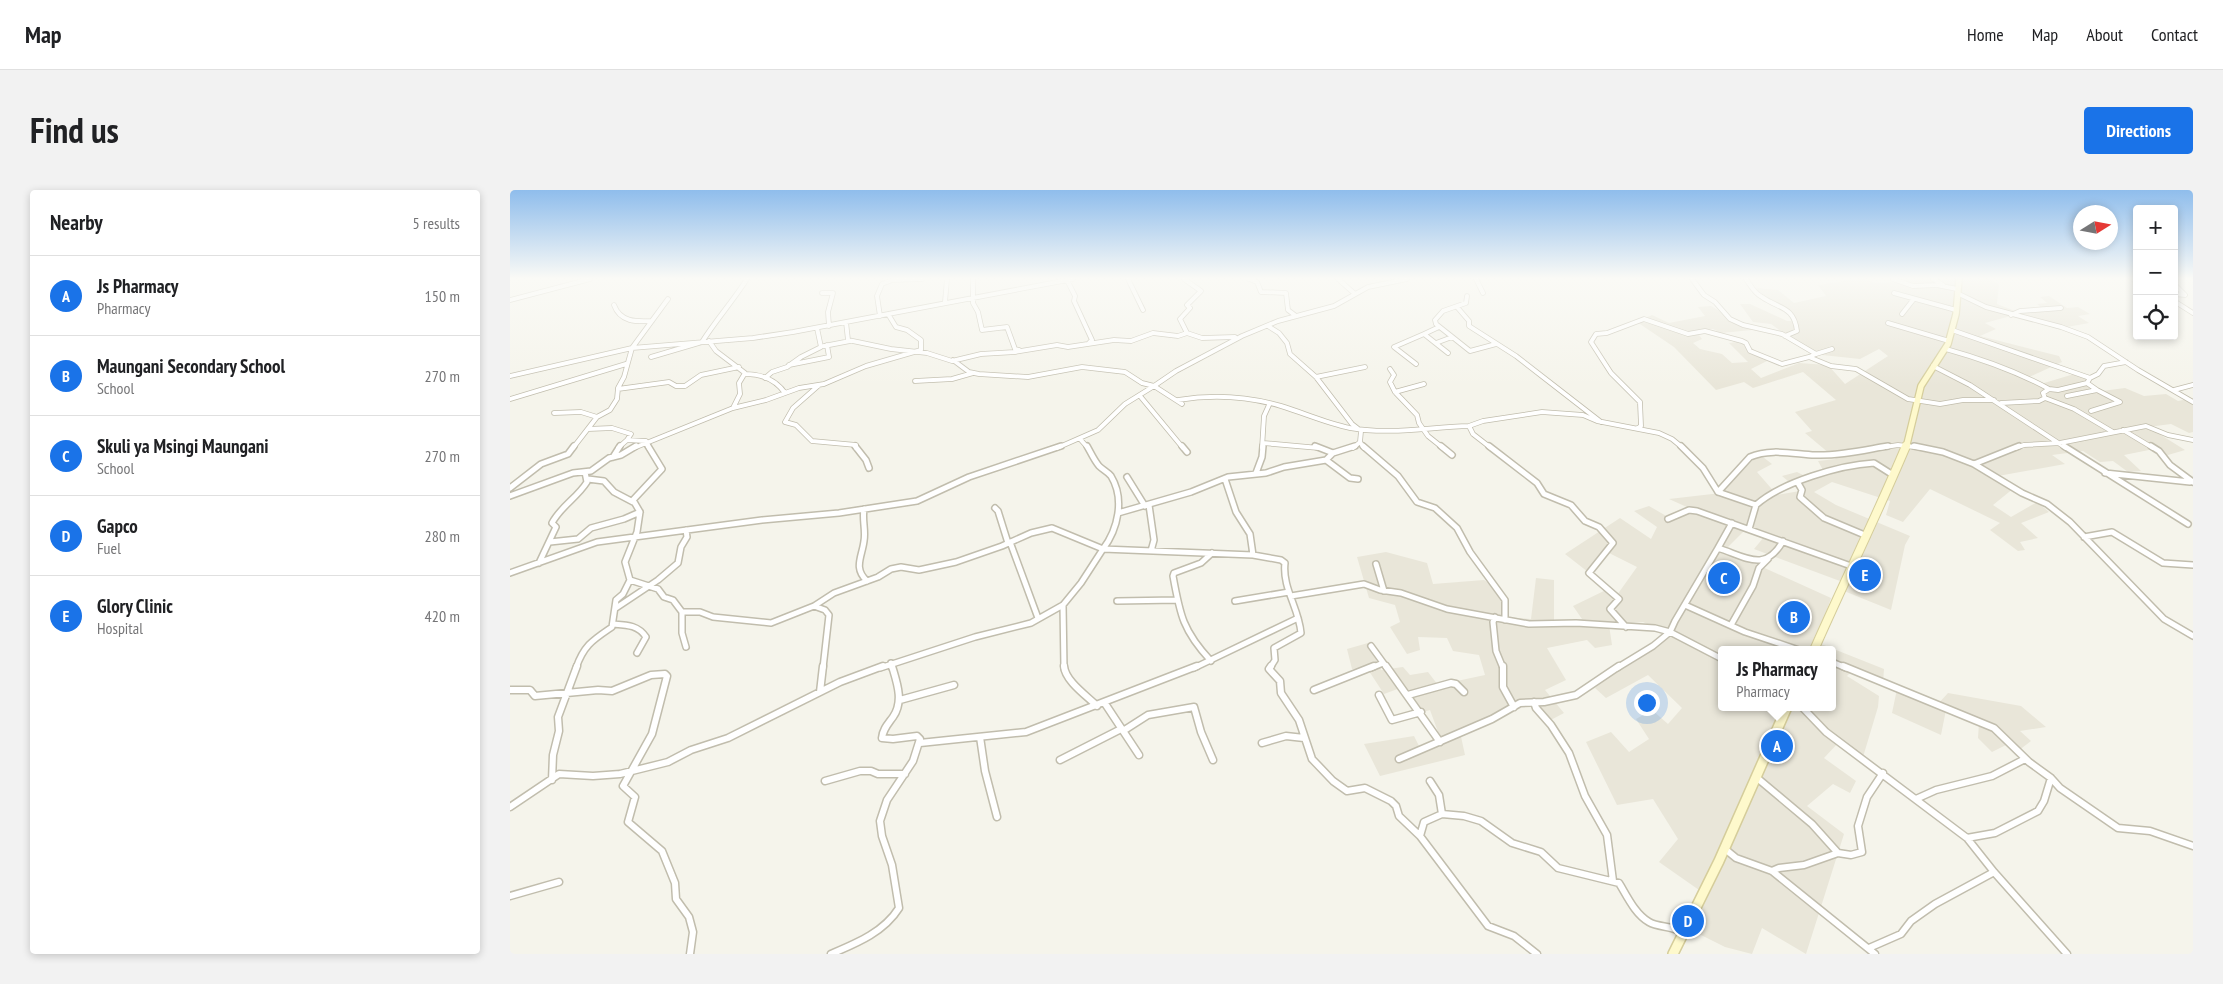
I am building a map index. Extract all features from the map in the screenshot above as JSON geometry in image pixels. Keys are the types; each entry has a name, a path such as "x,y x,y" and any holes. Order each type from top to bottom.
{"main road":[{"path":"1816,646 1907,445 1921,386 1949,342 1955,315"},
{"path":"1673,954 1725,849 1785,711"}],"street":[{"path":"619,315 623,319 634,323 653,321"},
{"path":"510,488 541,464 568,454 597,417 610,410 617,398 618,389 624,377 626,364 632,348 657,315"},
{"path":"651,357 702,342 721,315"},
{"path":"828,315 829,326"},
{"path":"510,376 632,348 752,338 818,328 885,315"},
{"path":"510,496 548,481 591,471 613,457 646,441 733,408 766,400 798,388 833,382 876,363 918,352 922,349 922,340 907,330 896,327 888,315"},
{"path":"979,315 982,330 1007,327 1016,349 1019,351"},
{"path":"1080,315 1092,340 1087,344"},
{"path":"1184,315 1180,319 1187,333"},
{"path":"510,574 582,546 686,530 917,501 969,477 1080,439 1105,426 1125,404 1182,368 1242,336 1301,315"},
{"path":"1439,315 1435,320 1439,327 1470,351 1496,344"},
{"path":"1462,315 1470,321 1469,326 1516,356 1602,422"},
{"path":"1726,315 1730,319 1743,325 1785,336 1816,354"},
{"path":"1785,336 1797,331 1797,323 1792,315"},
{"path":"2010,315 2061,327 2088,337 2193,402"},
{"path":"1638,428 1641,426 1642,417 1640,402 1611,373 1591,342 1596,334 1614,331 1644,319 1688,334 1705,331 1742,341 1746,343 1750,351 1782,364 1798,358 1809,358 1831,366 1856,369 1908,399 1940,404 1963,400 1994,400"},
{"path":"846,322 847,339 851,341"},
{"path":"1888,323 1949,342"},
{"path":"1268,326 1279,333 1287,343 1287,348 1293,358 1316,377 1358,429 1361,433 1360,442 1364,448 1398,476 1417,502 1435,508 1457,528 1467,547 1505,600 1505,620"},
{"path":"1416,364 1394,346 1439,327"},
{"path":"818,328 821,347"},
{"path":"1952,330 2088,381 2097,390 2120,402 2091,411"},
{"path":"953,360 981,354 1019,351 1048,346 1068,347 1114,340 1131,341 1154,333 1178,336 1187,333 1209,338 1242,336"},
{"path":"1424,334 1448,353"},
{"path":"1436,343 1452,337"},
{"path":"709,341 718,355 727,358 745,374 758,374 780,386 785,392"},
{"path":"789,365 799,356 821,347 851,341 953,360 974,373"},
{"path":"765,378 774,370 789,365 829,357 827,345"},
{"path":"1946,348 2013,371 2049,389 2058,390 2088,381 2098,374 2104,366 2127,362"},
{"path":"1809,358 1832,349"},
{"path":"510,399 626,364"},
{"path":"1933,366 1970,385 2104,473 2188,524"},
{"path":"618,389 669,382 676,386 684,386 701,375 739,367"},
{"path":"914,381 952,379 974,373 1024,377 1082,367 1125,372 1142,383 1154,386 1180,402 1193,396 1211,395 1269,405 1332,425 1392,431 1469,426 1483,421 1542,412 1583,415 1602,422 1638,428 1672,439 1703,468 1718,492 1756,505"},
{"path":"1316,377 1365,367"},
{"path":"1390,369 1394,375 1390,382 1395,392 1417,415 1422,429 1434,442 1452,455"},
{"path":"733,408 740,394 739,383 745,374"},
{"path":"1395,392 1424,384"},
{"path":"818,385 789,412 785,422 796,425 812,441 856,445 855,448 866,460 869,468"},
{"path":"2174,390 2182,390 2193,385"},
{"path":"2045,398 2043,393 2049,389"},
{"path":"2067,396 2097,390"},
{"path":"1140,396 1186,452"},
{"path":"1999,403 2039,401 2045,398 2074,409 2113,432"},
{"path":"1256,473 1261,462 1264,416 1269,405"},
{"path":"554,413 581,412 597,417"},
{"path":"1469,426 1473,434 1537,483 1544,494 1571,505 1585,521 1599,527 1611,539 1613,543 1589,573 1619,600 1610,609 1626,627"},
{"path":"1974,464 2001,452 2024,445 2060,443 2146,426 2193,440"},
{"path":"588,429 612,428 631,434 617,449 613,457"},
{"path":"2123,430 2159,451 2170,465 2191,482"},
{"path":"510,807 560,774 593,776 620,774 668,762 691,750 728,738 820,692 866,672 975,637 1030,623 1064,605 1082,583 1110,541 1118,513 1116,492 1109,474 1098,465 1087,445 1080,439"},
{"path":"627,440 646,441"},
{"path":"633,502 640,490 662,469 651,454 646,441"},
{"path":"1118,513 1147,506 1225,479 1266,473 1314,461 1326,460 1333,453 1353,448 1360,442"},
{"path":"1263,443 1314,446 1333,453"},
{"path":"1718,492 1750,457 1757,454 1794,452 1814,455 1836,454 1907,445 1943,452 1974,464 2022,493 2047,504 2070,522 2164,619 2193,636"},
{"path":"1326,460 1350,478 1358,479"},
{"path":"1749,529 1756,505 1760,500 1798,483 1839,468 1868,463 1876,464 1894,475"},
{"path":"585,472 584,475 588,479 604,482 614,492 633,502 640,512 635,537 625,562 630,580 623,594 616,600 614,624"},
{"path":"2104,473 2191,482"},
{"path":"1127,477 1147,506 1154,540 1151,552"},
{"path":"539,563 556,527 552,523 561,507 581,490 588,479"},
{"path":"1225,479 1236,512 1250,534 1253,556"},
{"path":"1798,483 1802,490 1800,496 1824,518 1867,536"},
{"path":"995,508 998,511 1038,618"},
{"path":"864,509 862,525 864,542 858,562 860,574 867,581"},
{"path":"1668,520 1689,510 1749,529 1851,566"},
{"path":"550,542 578,539 591,528 624,519 640,512"},
{"path":"1398,759 1440,742 1520,703 1544,702 1576,694 1602,679 1630,658 1653,646 1670,632 1701,573 1732,524"},
{"path":"682,612 700,612 713,617 750,619 768,623 814,606 834,593 867,581 896,567 919,570 956,562 1009,543 1030,533 1052,528 1103,549 1253,556 1281,560 1285,563 1284,578 1298,618 1301,634 1274,648 1275,660 1269,669 1280,681 1281,693 1299,720 1312,759 1333,781 1347,791 1366,788 1391,801 1396,806 1399,816 1420,836 1451,874 1488,926 1514,936 1537,954"},
{"path":"616,608 650,586 678,563 681,547 687,537 686,530"},
{"path":"2084,537 2112,532 2163,564 2193,565"},
{"path":"1731,625 1753,586 1759,568 1774,556 1783,541"},
{"path":"1718,548 1744,558 1769,559"},
{"path":"1211,661 1197,646 1183,622 1173,574 1210,558 1212,554"},
{"path":"1376,564 1384,590"},
{"path":"630,580 658,589 664,597 673,600 682,612 682,633 686,647"},
{"path":"1235,601 1364,584 1400,593 1447,609 1505,620 1543,625 1561,622 1655,628 1670,632 1718,657"},
{"path":"1117,601 1177,600"},
{"path":"1064,605 1064,670 1075,685 1096,706"},
{"path":"1685,605 1731,625 1788,646"},
{"path":"814,606 825,610 829,615 820,692"},
{"path":"1495,617 1493,622 1496,651 1503,665 1503,687 1514,707"},
{"path":"920,743 1026,732 1211,661 1298,618"},
{"path":"552,780 553,755 559,731 558,718 582,652 591,641 614,624 633,624 643,631 646,637 637,653"},
{"path":"1371,646 1422,712 1440,742"},
{"path":"831,954 864,940 897,912 899,900 890,858 882,840 880,822 884,805 918,752 920,743 917,736 893,740 882,738 882,730 895,714 900,700 891,663"},
{"path":"1314,690 1383,663"},
{"path":"1836,664 1994,728 2026,759 2075,800 2118,828 2150,831 2193,846"},
{"path":"510,690 530,690 535,696 566,695 598,690 612,691 652,676 665,674 667,676 652,734 623,786 635,797 628,822 662,851 675,883 676,899 690,917 693,932 690,954"},
{"path":"1408,695 1451,683 1456,684 1464,692"},
{"path":"900,700 954,684"},
{"path":"1379,695 1392,720 1422,712"},
{"path":"1104,702 1139,756"},
{"path":"1534,702 1536,708 1551,725 1569,754 1585,796 1607,835 1613,881"},
{"path":"1060,760 1122,730 1146,716 1194,707 1201,732 1213,760"},
{"path":"1806,711 1826,732 1884,773 1967,838 1994,872 2068,954"},
{"path":"1262,744 1286,736 1304,738"},
{"path":"980,737 985,771 997,817"},
{"path":"1916,799 1936,790 1992,776 2026,759"},
{"path":"824,780 860,771 871,771 878,774 905,774"},
{"path":"1772,871 1778,868 1804,865 1838,853 1851,855 1862,852 1858,826 1867,797 1884,773"},
{"path":"1756,777 1812,824 1838,853"},
{"path":"1967,838 1995,832 2038,811 2044,801 2050,778"},
{"path":"1430,782 1439,795 1442,804 1442,814"},
{"path":"1420,836 1424,822 1442,814 1464,816 1480,821 1512,843 1541,852 1558,868 1619,883 1634,906 1648,922 1676,928 1683,933"},
{"path":"1725,849 1734,858 1772,871 1797,890 1807,901 1872,951 1901,934 1911,920 1935,904 1994,872"},
{"path":"510,896 559,882"}],"shaded area":[{"path":"1652,315 1669,323 1705,316 1704,315 1726,315 1752,330 1721,333 1713,329 1695,330 1702,339 1693,343 1700,349 1722,354 1732,363 1748,362 1729,343 1744,341 1767,361 1751,369 1761,378 1799,363 1828,365 1845,384 1888,356 1879,349 1860,359 1813,354 1771,324 1753,322 1748,315 1773,315 1787,321 1797,321 1791,315 2016,315 1985,323 1996,329 1980,336 2059,356 2062,362 2027,378 2041,384 2074,374 2088,378 2089,384 2102,391 2125,388 2144,396 2166,394 2178,401 2193,398 2193,432 2189,433 2171,424 2148,427 2185,450 2168,455 2154,449 2124,455 2141,471 2128,472 2113,461 2100,462 2083,451 2052,455 2065,464 1998,476 2014,488 1993,505 2011,517 2037,502 2049,512 2021,523 2038,538 2020,542 2025,550 2018,551 1990,530 2000,523 1930,489 1903,522 1886,515 1890,501 1832,482 1814,492 1836,505 1910,536 1905,545 1891,610 1844,591 1848,584 1754,549 1764,537 1745,530 1725,550 1831,598 1816,642 1826,646 1718,646 1718,711 1836,711 1836,650 1884,669 1883,683 1855,668 1847,676 1879,696 1878,707 1863,757 1839,742 1824,758 1856,781 1850,793 1833,784 1807,806 1844,834 1806,954 1762,928 1752,954 1725,947 1681,925 1699,890 1659,862 1678,839 1653,799 1617,805 1586,742 1611,732 1629,752 1649,739 1636,719 1652,710 1668,724 1682,708 1648,675 1606,698 1595,688 1620,663 1658,642 1663,632 1643,622 1609,625 1612,645 1595,648 1587,640 1547,648 1566,680 1545,690 1564,713 1547,722 1523,700 1460,732 1465,755 1380,776 1364,744 1414,736 1420,748 1441,740 1430,710 1420,713 1403,687 1384,694 1367,668 1352,669 1347,649 1368,643 1381,670 1403,667 1410,675 1428,672 1438,685 1485,675 1479,655 1453,651 1447,638 1418,637 1420,650 1407,654 1390,627 1400,622 1395,605 1369,598 1357,557 1386,552 1427,563 1433,584 1484,580 1500,591 1505,617 1531,619 1536,578 1554,580 1554,620 1582,619 1573,606 1608,589 1617,595 1637,567 1605,551 1588,572 1565,554 1620,518 1651,539 1657,527 1634,511 1649,506 1668,517 1689,508 1669,499 1721,493 1759,454 1772,464 1757,472 1777,495 1800,491 1782,476 1797,472 1809,478 1824,472 1818,461 1836,459 1805,433 1812,431 1795,412 1836,400 1803,372 1753,388 1744,382 1716,390 1674,347 1637,322"},
{"path":"2020,315 2086,315 2078,316 2089,323 2067,327"},
{"path":"1897,689 1936,706 1948,693 2021,706 2046,727 2020,731 2031,741 2018,751 2008,744 1992,752 1978,738 1979,723 1946,710 1941,735 1892,713"}],"place":[{"name":"Glory Clinic","path":"1865,575"},
{"name":"Skuli ya Msingi Maungani","path":"1724,578"},
{"name":"Maungani Secondary School","path":"1794,617"},
{"name":"Js Pharmacy","path":"1777,746"},
{"name":"Gapco","path":"1688,921"}]}
